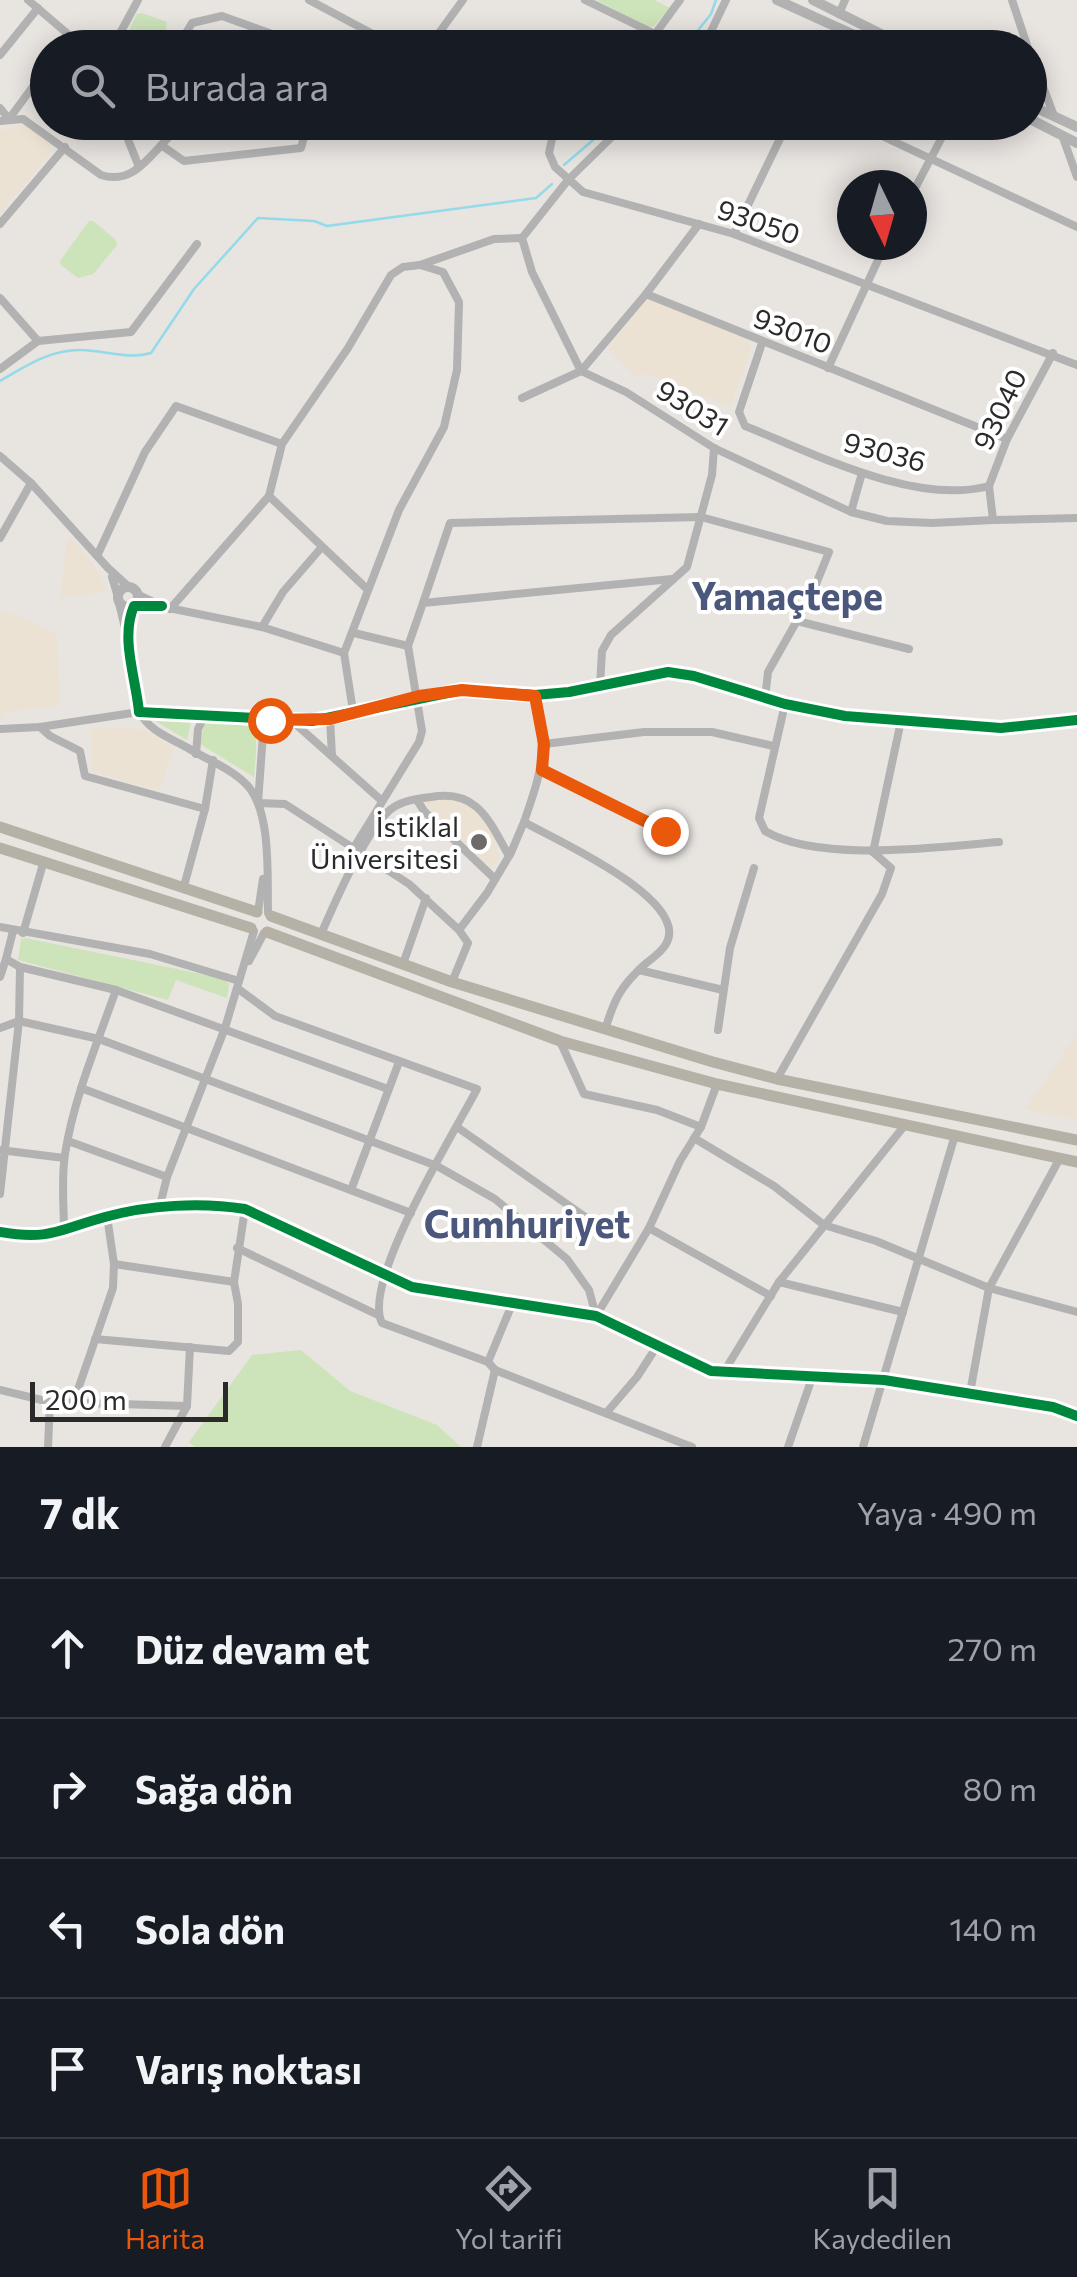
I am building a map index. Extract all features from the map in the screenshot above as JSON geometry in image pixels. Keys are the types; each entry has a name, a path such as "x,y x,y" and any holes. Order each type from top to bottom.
{"main road":[{"path":"0,827 263,913 452,982 605,1030 777,1079 1077,1140"},
{"path":"0,848 259,931 560,1040 717,1084 1077,1162"},
{"path":"259,931 272,923 263,913"},
{"path":"259,931 251,917 263,913"}],"street":[{"path":"28,0 63,30"},
{"path":"122,30 137,3 126,0"},
{"path":"441,30 463,0"},
{"path":"585,0 646,30"},
{"path":"659,30 680,0"},
{"path":"712,30 726,0"},
{"path":"778,0 844,30"},
{"path":"813,0 872,30"},
{"path":"839,14 844,0"},
{"path":"1012,0 1021,30"},
{"path":"313,1 366,30"},
{"path":"0,55 38,8"},
{"path":"188,30 192,23 222,16 261,30"},
{"path":"5,120 30,89"},
{"path":"1047,98 1054,116"},
{"path":"0,108 5,120"},
{"path":"1047,113 1077,127"},
{"path":"5,120 23,119 30,124"},
{"path":"1047,128 1077,143"},
{"path":"1062,135 1077,178"},
{"path":"53,140 101,175 115,179 130,176 166,140"},
{"path":"128,140 139,167"},
{"path":"161,145 184,162 301,148 303,140"},
{"path":"552,140 550,153 555,167 568,180"},
{"path":"166,607 270,496 282,444 348,348 391,276 404,267 494,239 522,238 568,180 609,140"},
{"path":"734,234 779,140"},
{"path":"890,140 1077,227"},
{"path":"924,170 940,140"},
{"path":"0,224 65,148"},
{"name":"93050","path":"568,180 583,192 734,234 1077,365"},
{"path":"522,398 582,371 699,224"},
{"path":"522,238 532,272 582,371"},
{"path":"0,368 38,341 131,332 198,244"},
{"path":"828,368 877,260"},
{"path":"354,711 344,654 399,510 444,427 457,370 458,302 443,272 420,265"},
{"name":"93010","path":"646,294 1007,439"},
{"path":"0,298 38,341"},
{"name":"93036","path":"762,343 739,412 745,426 862,473 908,486 974,490 988,486"},
{"name":"93040","path":"988,486 1007,439 1052,353"},
{"name":"93031","path":"582,371 626,392 714,448 851,512 887,520 932,523 993,520"},
{"path":"98,554 145,452 176,406 282,444"},
{"path":"600,686 602,651 611,635 688,568 712,474 714,448"},
{"path":"0,456 32,483 134,596"},
{"path":"851,512 862,473"},
{"path":"0,538 32,483"},
{"path":"988,486 993,520 1077,518"},
{"path":"270,496 367,588"},
{"path":"321,934 356,850 422,731 408,646 450,523 701,517 830,552 768,672 765,699"},
{"path":"262,627 284,592 321,548"},
{"path":"108,568 119,600 140,712 148,727 213,760 245,782 258,803"},
{"path":"424,603 672,579"},
{"path":"134,596 124,607 119,600 120,590 166,607 262,627 344,654"},
{"path":"128,641 134,596"},
{"path":"797,620 909,649"},
{"path":"354,633 408,646"},
{"path":"0,729 140,712 264,720 330,719 419,696 462,690 535,696 668,672 844,716 1001,728 1077,720"},
{"path":"459,930 509,856 542,770 544,744 535,696"},
{"path":"785,704 759,818 765,831 800,843 873,852 999,842"},
{"path":"196,754 198,729 204,716"},
{"path":"330,719 332,756"},
{"path":"263,913 266,860 258,803 264,720"},
{"path":"291,720 381,800"},
{"path":"873,852 902,721"},
{"path":"40,727 80,750 84,776 204,809"},
{"path":"544,744 644,732 712,732 773,746"},
{"path":"184,886 213,760"},
{"path":"542,770 665,831"},
{"path":"356,850 392,807 450,795 467,798 488,819 509,856"},
{"path":"417,800 495,880"},
{"path":"258,803 285,804 426,898 468,943 452,982"},
{"path":"524,822 624,877 665,913 671,930 666,945 616,995 605,1030"},
{"path":"777,1079 882,894 891,868 873,852"},
{"path":"23,932 43,864"},
{"path":"718,1030 730,948 754,868"},
{"path":"403,964 426,898"},
{"path":"0,927 150,954 239,981 275,1016 478,1089 411,1212 382,1276 378,1315 382,1323 692,1447"},
{"path":"13,931 2,968 20,967 116,990 388,1089"},
{"path":"159,1209 167,1177 259,931"},
{"path":"0,1194 19,1021 20,967"},
{"path":"638,970 724,990"},
{"path":"64,1233 64,1158 80,1088 116,990"},
{"path":"0,1028 19,1021 98,1038 437,1166 495,1199 567,1259 588,1290 596,1316"},
{"path":"560,1040 584,1094 657,1110 701,1127"},
{"path":"351,1190 399,1062"},
{"path":"0,1073 13,1076"},
{"path":"596,1316 649,1228 701,1127 717,1084"},
{"path":"80,1088 411,1212"},
{"path":"725,1370 780,1282 905,1125"},
{"path":"457,1127 601,1228"},
{"path":"863,1447 955,1134"},
{"path":"694,1138 774,1186 824,1225 989,1288 1077,1312"},
{"path":"68,1142 167,1177"},
{"path":"3,1151 64,1158"},
{"path":"970,1393 989,1288 1060,1158"},
{"path":"0,1232 30,1238 64,1233 107,1216 215,1204 245,1209 382,1276 437,1293 596,1316 712,1370 884,1380 1053,1407 1077,1416"},
{"path":"96,1339 229,1350 238,1342 234,1282 245,1209"},
{"path":"74,1401 113,1288 107,1216"},
{"path":"649,1228 771,1296"},
{"path":"237,1248 378,1315"},
{"path":"114,1264 234,1282"},
{"path":"780,1282 903,1312"},
{"path":"477,1447 492,1366 513,1302"},
{"path":"607,1412 637,1377 658,1343"},
{"path":"165,1447 186,1406 190,1347"},
{"path":"788,1447 813,1374"},
{"path":"0,1390 50,1402 186,1406"},
{"path":"48,1447 50,1402"}],"shaded area":[{"path":"27,126 30,140 52,144 50,154 0,214 0,131"},
{"path":"647,299 748,339 751,351 730,406 646,374 636,377 608,348"},
{"path":"71,538 93,564 108,591 60,598 67,539"},
{"path":"0,611 57,635 60,706 4,712 0,721"},
{"path":"92,728 144,730 174,747 159,791 91,771"},
{"name":"İstiklal Üniversitesi","path":"455,798 476,811 491,827 500,858 490,868 423,802"},
{"path":"1077,1035 1077,1121 1025,1109"}],"green space":[{"path":"596,0 654,0 670,8 654,26 648,27"},
{"path":"137,14 167,22 166,30 129,30"},
{"path":"89,221 116,240 117,245 93,274 78,278 60,261"},
{"path":"155,717 191,721 187,740 154,720"},
{"path":"205,721 237,724 252,730 256,745 254,777 200,744"},
{"path":"21,939 221,978 229,984 227,998 176,980 168,1000 18,960"},
{"path":"301,1350 350,1391 437,1425 461,1447 195,1447 189,1442 252,1355"}],"waterway":[{"path":"698,30 716,0"},
{"path":"564,165 593,140"},
{"path":"0,381 58,353 151,353 194,289 258,218 314,221 327,226 536,198 552,184"}],"cycle path":[{"path":"162,606 134,606 130,618 129,645 139,712 312,721 462,690 535,695 668,672 845,716 1001,728 1077,720"},
{"path":"0,1232 43,1234 157,1207 245,1209 412,1287 596,1316 711,1371 884,1380 1053,1407 1077,1416"}],"place":[{"name":"İstiklal Üniversitesi","path":"479,842"}],"district":[{"name":"Yamaçtepe","path":"787,594"},
{"name":"Cumhuriyet","path":"527,1222"}],"route":[{"path":"270,720 330,719 419,696 462,690 535,696 544,744 542,770 665,831"}]}
